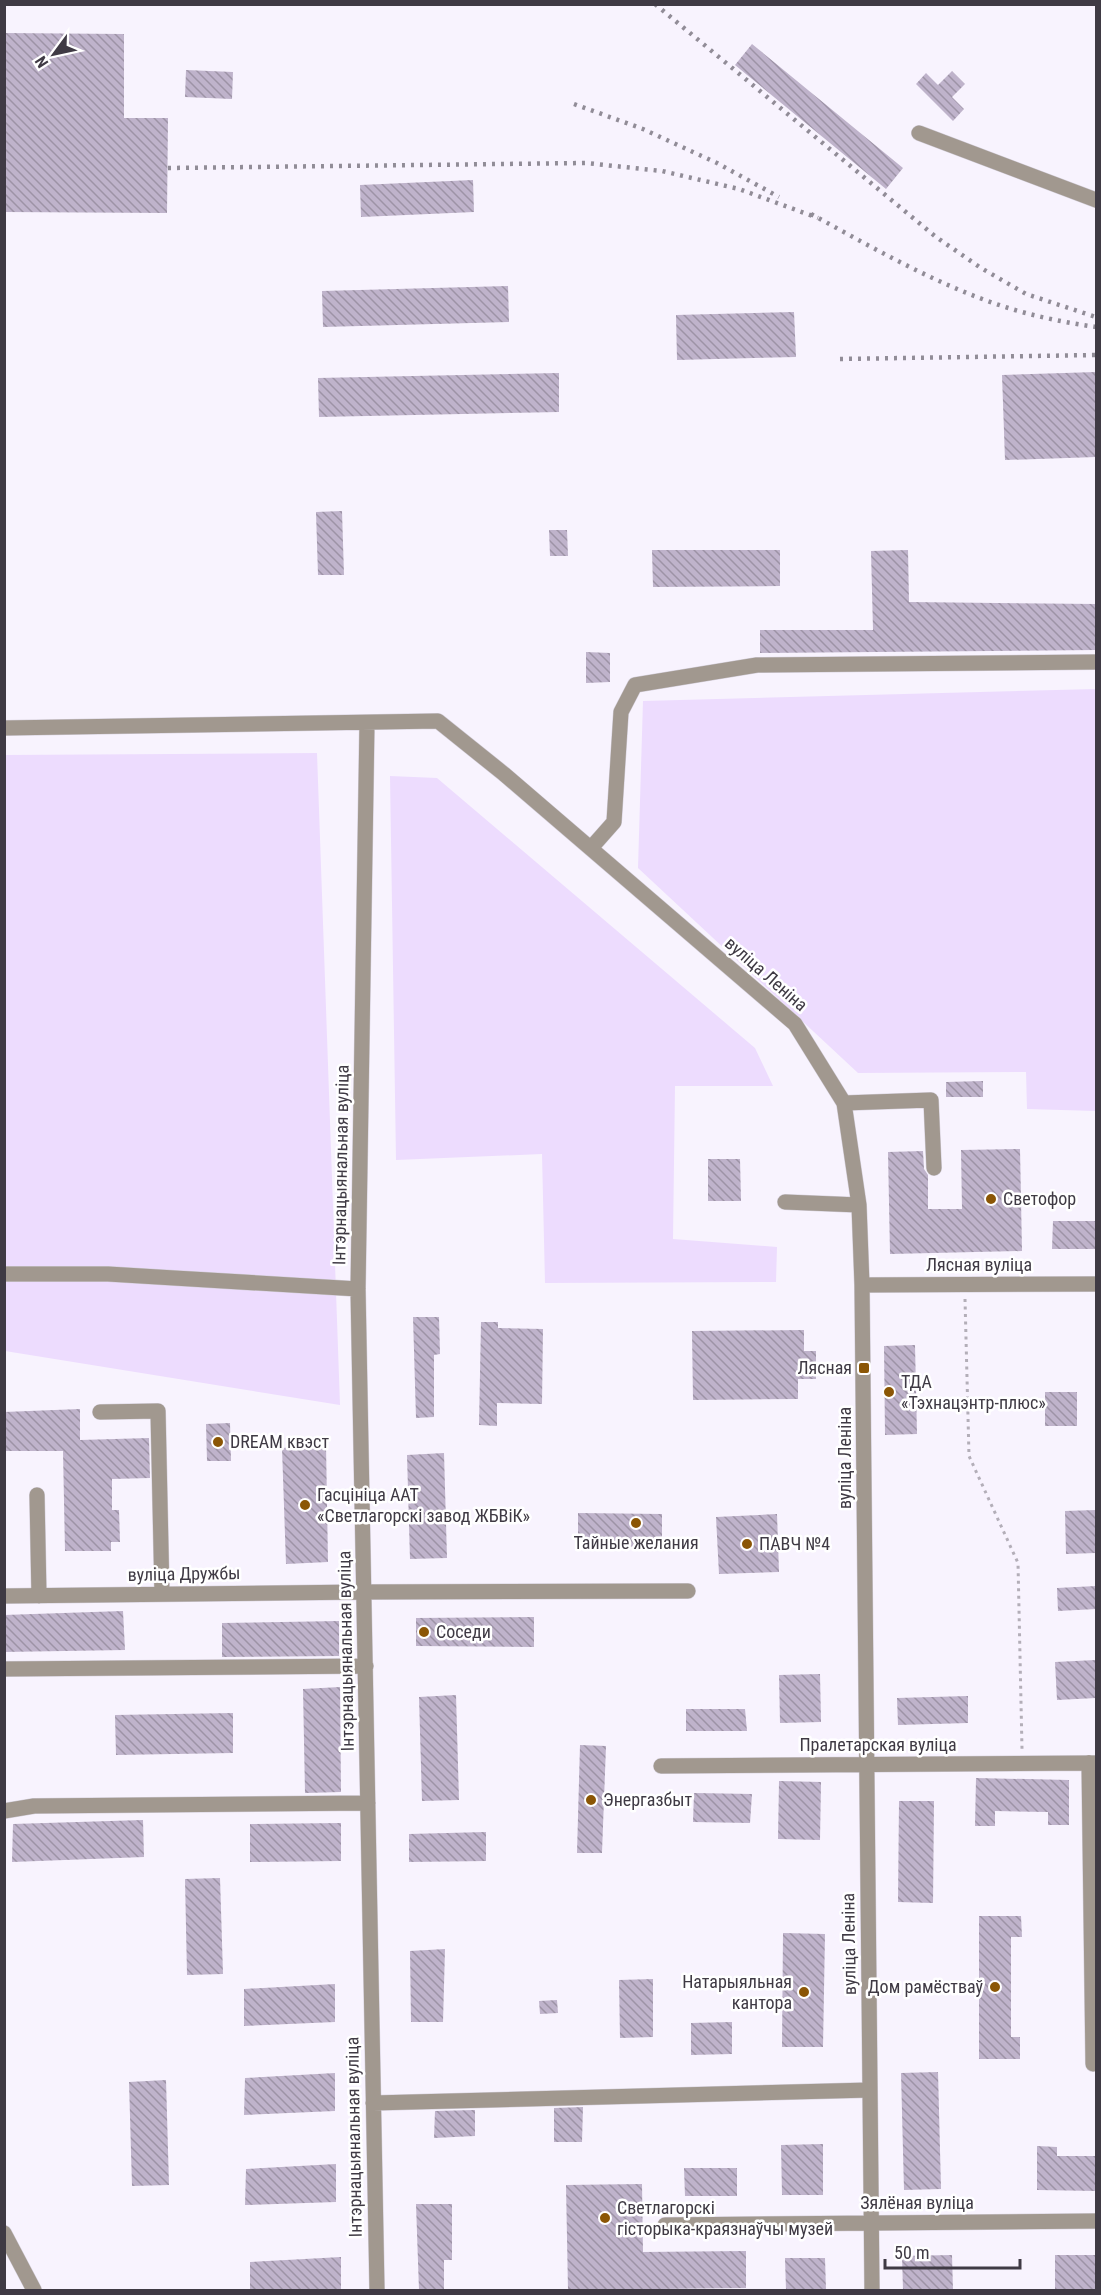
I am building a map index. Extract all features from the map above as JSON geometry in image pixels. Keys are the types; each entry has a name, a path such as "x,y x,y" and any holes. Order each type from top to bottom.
{"street":[{"path":"919,133 1096,200"},
{"path":"591,848 614,822 621,712 635,685 757,665 1096,662"},
{"name":"вуліца Леніна","path":"4,728 438,721 504,774 795,1024 844,1103 859,1205 862,1285 872,2290"},
{"name":"Інтэрнацыянальная вуліца","path":"367,723 358,1288 377,2290"},
{"path":"844,1103 931,1100 934,1168"},
{"path":"784,1202 859,1205"},
{"path":"4,1274 108,1274 358,1288"},
{"name":"Лясная вуліца","path":"862,1285 1096,1284"},
{"path":"100,1412 158,1411 162,1594"},
{"path":"37,1495 39,1596"},
{"name":"вуліца Дружбы","path":"4,1596 688,1591"},
{"path":"4,1669 366,1666"},
{"path":"1093,1763 1093,2064"},
{"name":"Пралетарская вуліца","path":"661,1766 1093,1763"},
{"path":"4,1811 34,1806 368,1803"},
{"path":"373,2103 870,2090"},
{"name":"Зялёная вуліца","path":"665,2225 1096,2221"},
{"path":"4,2233 34,2290"}],"path":[{"path":"964,1285 969,1456 1018,1563 1022,1763"}],"shaded area":[{"path":"1096,689 1096,1111 1027,1109 1026,1072 858,1073 638,868 643,701"},
{"path":"317,753 340,1405 5,1351 4,755"},
{"path":"390,776 437,778 755,1048 773,1086 675,1086 673,1239 777,1247 776,1282 545,1283 542,1154 396,1160"}],"building":[{"path":"4,33 124,34 124,118 168,118 167,213 4,212"},
{"path":"752,44 903,168 886,189 735,65"},
{"path":"186,70 233,72 232,99 185,97"},
{"path":"952,71 965,84 952,97 964,109 953,121 916,84 926,73 938,85"},
{"path":"473,180 474,212 361,217 360,185"},
{"path":"508,286 509,322 323,327 322,291"},
{"path":"794,312 796,357 677,360 676,315"},
{"path":"1096,372 1096,457 1005,460 1002,375"},
{"path":"559,373 559,412 319,417 318,378"},
{"path":"342,511 344,575 318,575 316,512"},
{"path":"549,530 567,530 568,556 550,556"},
{"path":"652,550 780,550 780,586 653,587"},
{"path":"908,550 909,602 1096,604 1096,650 760,653 760,630 873,630 871,551"},
{"path":"586,652 610,653 610,682 586,683"},
{"path":"983,1081 983,1097 946,1097 946,1082"},
{"name":"Светофор","path":"1020,1149 1022,1251 890,1254 888,1152 923,1151 924,1169 928,1175 928,1209 962,1209 961,1150"},
{"path":"708,1159 740,1159 741,1201 708,1201"},
{"path":"1053,1221 1096,1221 1096,1249 1052,1249"},
{"path":"413,1317 439,1317 440,1354 434,1355 434,1417 416,1418"},
{"path":"481,1322 498,1322 498,1328 543,1329 542,1404 497,1403 497,1426 479,1425"},
{"path":"804,1330 804,1351 816,1351 816,1379 798,1379 798,1399 693,1400 692,1331"},
{"path":"915,1345 917,1434 885,1435 884,1346"},
{"path":"1045,1392 1077,1392 1077,1426 1045,1426"},
{"path":"80,1409 80,1440 149,1438 150,1478 112,1479 112,1510 119,1510 120,1542 111,1542 111,1551 65,1551 63,1451 4,1451 4,1412"},
{"name":"DREAM квэст","path":"230,1423 231,1461 207,1461 206,1424"},
{"name":"Гасцініца ААТ «Светлагорскі завод ЖБВіК»","path":"326,1445 328,1562 286,1564 282,1448"},
{"path":"444,1453 447,1558 410,1559 407,1455"},
{"path":"1096,1510 1096,1553 1066,1554 1065,1511"},
{"path":"578,1513 662,1514 662,1547 578,1546"},
{"name":"ПАВЧ №4","path":"777,1514 779,1572 719,1574 716,1517"},
{"path":"1096,1586 1096,1609 1058,1611 1057,1588"},
{"path":"123,1611 125,1650 4,1652 4,1615"},
{"path":"534,1617 534,1647 416,1646 416,1618"},
{"path":"339,1621 339,1656 222,1657 222,1623"},
{"path":"1096,1660 1096,1698 1057,1700 1055,1662"},
{"path":"820,1674 821,1722 780,1723 779,1675"},
{"path":"340,1687 341,1792 305,1793 303,1689"},
{"path":"456,1695 459,1800 422,1801 419,1697"},
{"path":"968,1696 968,1723 898,1725 897,1698"},
{"path":"686,1709 745,1709 747,1731 686,1731"},
{"path":"233,1713 233,1753 116,1755 115,1715"},
{"name":"Энергазбыт","path":"580,1745 606,1746 602,1853 577,1853"},
{"path":"976,1778 1069,1780 1069,1825 1048,1825 1048,1812 995,1811 995,1826 975,1826"},
{"path":"779,1781 821,1782 820,1840 778,1839"},
{"path":"694,1793 752,1794 750,1823 693,1822"},
{"path":"899,1801 934,1801 933,1903 898,1902"},
{"path":"143,1820 144,1857 12,1862 13,1824"},
{"path":"341,1823 341,1861 250,1862 250,1824"},
{"path":"486,1832 486,1861 409,1862 409,1834"},
{"path":"220,1878 223,1974 187,1975 185,1879"},
{"name":"Дом рамёстваў","path":"979,1916 1021,1916 1022,1937 1011,1937 1011,2037 1020,2037 1020,2059 979,2059"},
{"path":"783,1933 825,1934 823,2047 782,2047"},
{"path":"445,1949 443,2022 411,2022 410,1951"},
{"path":"653,1979 653,2037 620,2038 619,1980"},
{"path":"335,1984 335,2022 244,2026 244,1989"},
{"path":"557,2000 558,2013 540,2014 539,2001"},
{"path":"732,2022 732,2054 691,2055 691,2023"},
{"path":"938,2072 941,2189 904,2190 901,2073"},
{"path":"335,2073 335,2111 244,2115 245,2078"},
{"path":"166,2080 169,2185 132,2186 129,2082"},
{"path":"583,2107 582,2142 554,2142 554,2108"},
{"path":"475,2110 475,2136 434,2138 435,2111"},
{"path":"823,2144 823,2195 782,2195 781,2145"},
{"path":"1037,2146 1057,2147 1057,2156 1096,2156 1096,2191 1037,2190"},
{"path":"336,2164 336,2202 245,2205 246,2169"},
{"path":"684,2168 737,2168 737,2196 685,2196"},
{"name":"Светлагорскі гісторыка-краязнаўчы музей","path":"642,2184 643,2252 746,2251 746,2288 568,2290 566,2185"},
{"path":"416,2204 452,2204 452,2260 444,2260 444,2290 419,2290"},
{"path":"952,2255 953,2290 903,2290 902,2256"},
{"path":"1055,2255 1096,2255 1096,2290 1055,2290"},
{"path":"341,2257 341,2290 250,2290 250,2262"},
{"path":"785,2258 825,2258 826,2290 786,2290"}],"railway":[{"path":"655,4 936,237 981,268 1026,294 1096,317"},
{"path":"574,104 643,129 717,163 779,197"},
{"path":"168,168 586,163 662,171 739,189 818,218"},
{"path":"811,214 911,268 962,291 1025,313 1096,327"},
{"path":"840,359 1096,355"}],"place":[{"name":"Светофор","path":"991,1199"},
{"name":"Лясная","path":"864,1368"},
{"name":"ТДА «Тэхнацэнтр-плюс»","path":"889,1392"},
{"name":"DREAM квэст","path":"218,1442"},
{"name":"Гасцініца ААТ «Светлагорскі завод ЖБВіК»","path":"305,1505"},
{"name":"Тайные желания","path":"636,1523"},
{"name":"ПАВЧ №4","path":"747,1544"},
{"name":"Соседи","path":"424,1632"},
{"name":"Энергазбыт","path":"591,1800"},
{"name":"Дом рамёстваў","path":"995,1987"},
{"name":"Натарыяльная кантора","path":"804,1992"},
{"name":"Светлагорскі гісторыка-краязнаўчы музей","path":"605,2218"}]}
